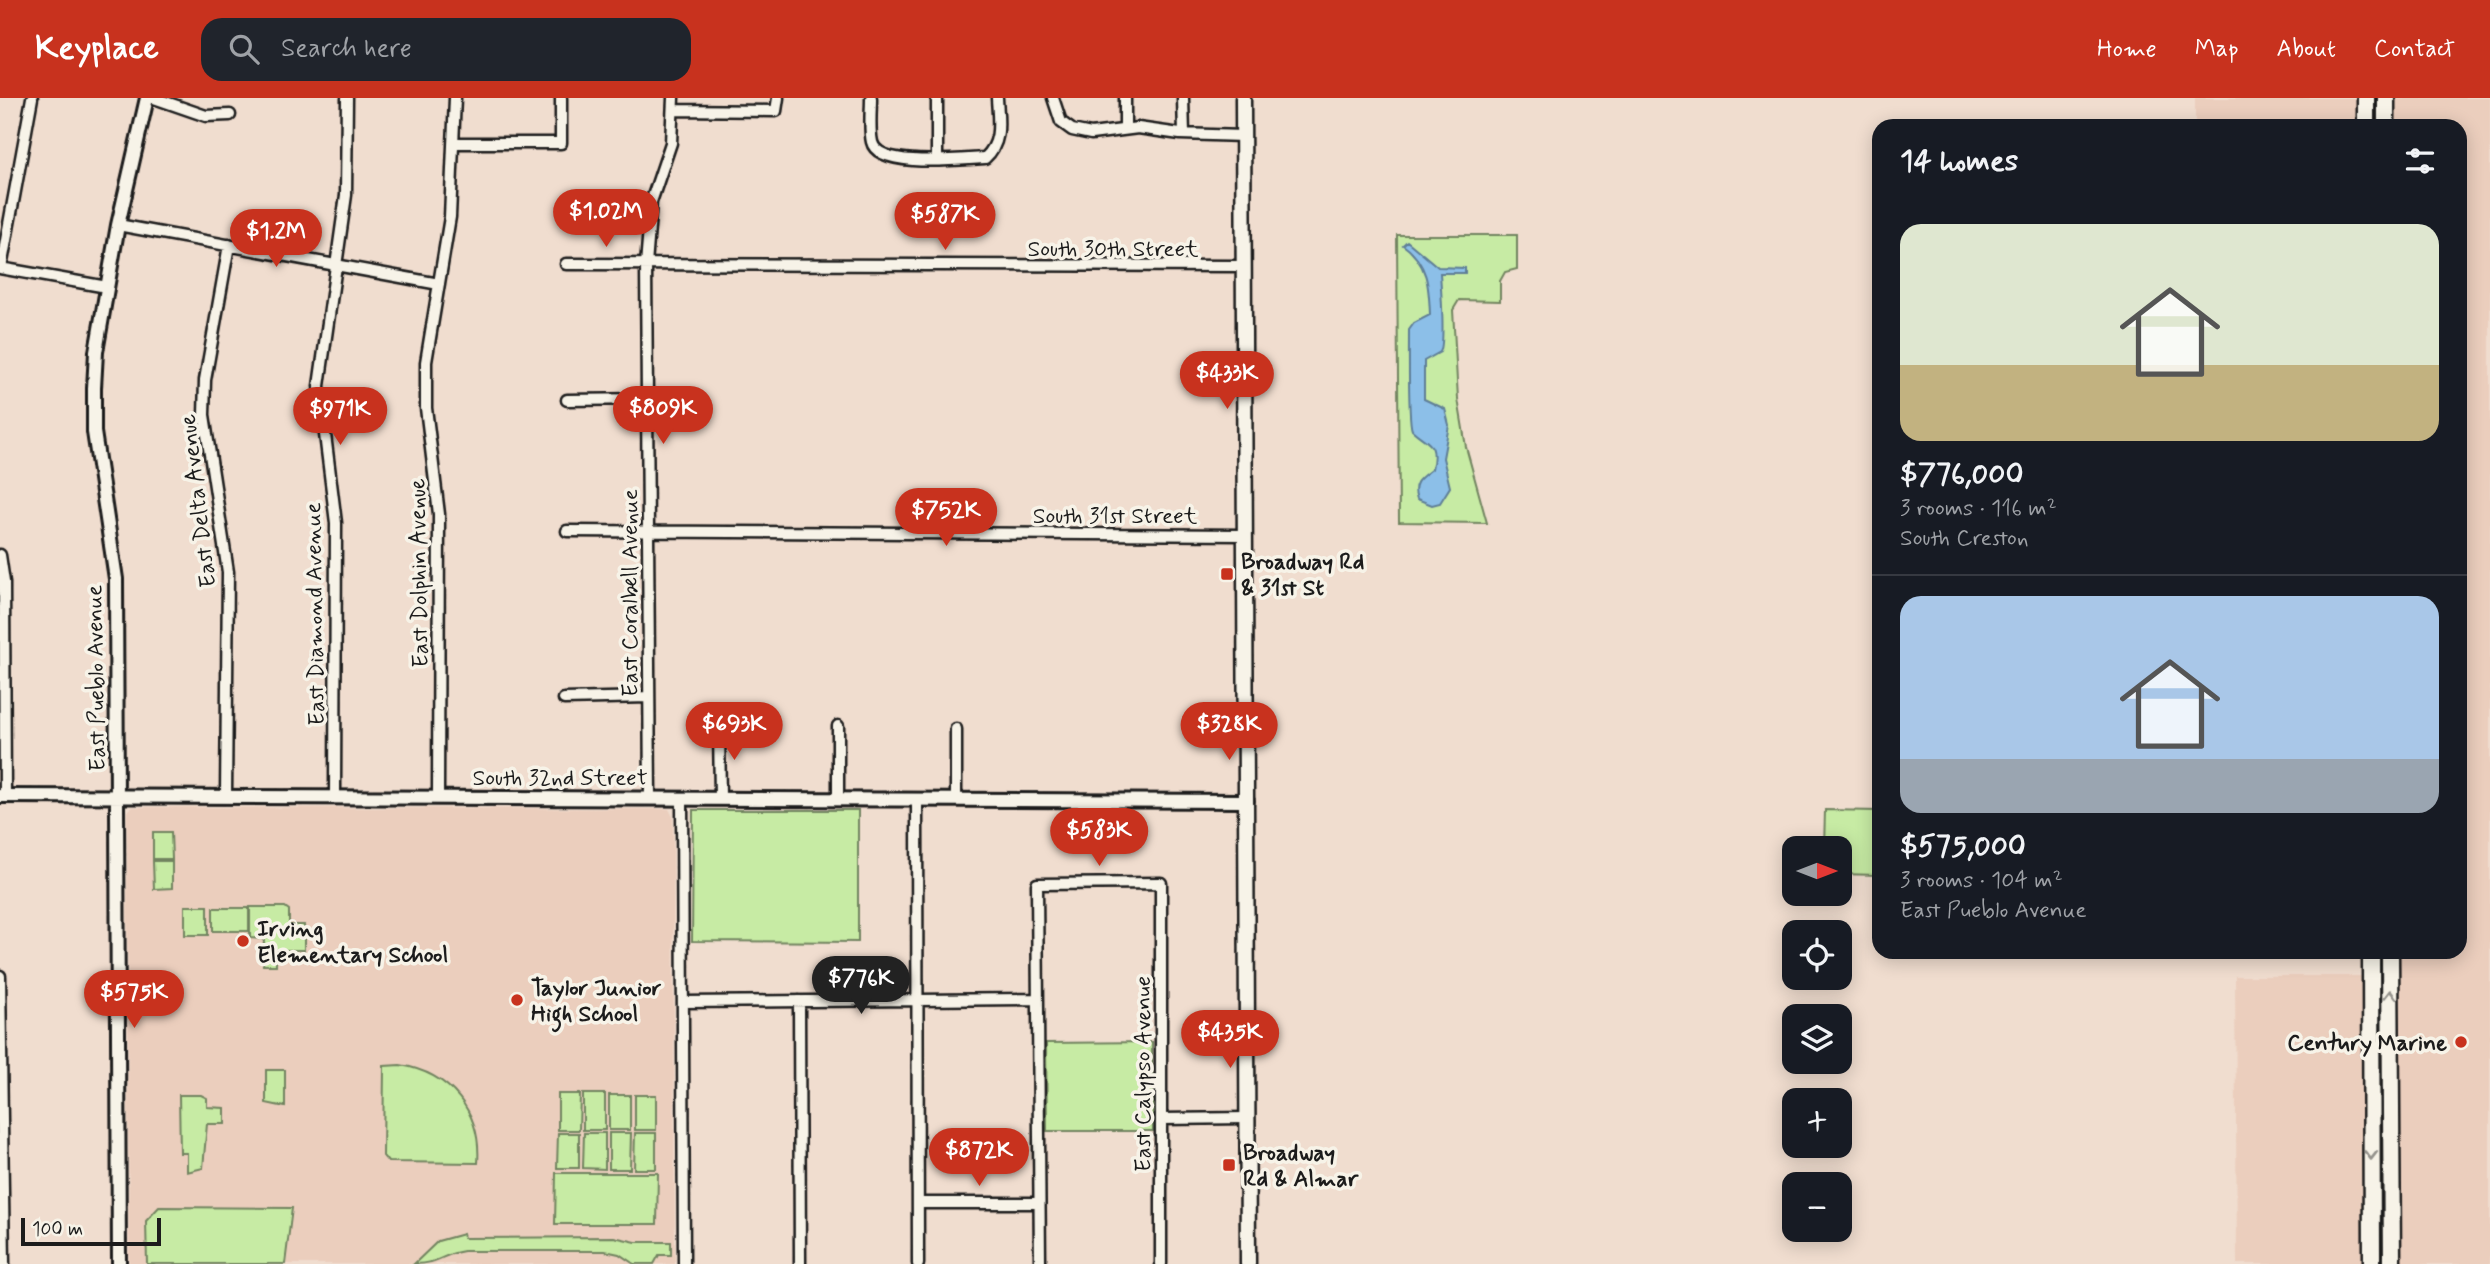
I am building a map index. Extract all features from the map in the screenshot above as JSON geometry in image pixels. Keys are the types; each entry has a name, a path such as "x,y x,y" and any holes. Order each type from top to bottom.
{"main road":[{"path":"1243,98 1248,1264"},
{"path":"2366,98 2366,119"},
{"path":"2386,98 2386,119"},
{"path":"2371,959 2372,1264"},
{"path":"2390,959 2392,1264"},
{"path":"2371,1087 2390,1087"}],"street":[{"path":"32,98 1,268 107,287"},
{"name":"East Pueblo Avenue","path":"118,1264 116,579 94,425 96,352 118,225 147,98"},
{"path":"154,98 206,116 230,115"},
{"name":"East Diamond Avenue","path":"335,797 336,523 318,386 346,195 347,98"},
{"name":"East Dolphin Avenue","path":"438,798 439,514 426,408 426,362 450,217 455,98"},
{"path":"455,143 561,143 561,98"},
{"name":"East Coralbell Avenue","path":"650,798 646,265 651,202 671,143 673,98"},
{"path":"673,110 776,111 778,98"},
{"path":"871,98 872,144 878,152 896,160 985,158 993,151 998,138 997,98"},
{"path":"937,98 937,159"},
{"path":"1053,98 1060,122 1072,130 1091,134 1125,129 1184,135 1243,136"},
{"path":"1125,98 1125,129"},
{"path":"1183,98 1184,135"},
{"path":"118,225 439,284"},
{"name":"East Delta Avenue","path":"226,797 228,572 204,415 205,380 229,245"},
{"name":"South 30th Street","path":"566,264 1244,266"},
{"path":"567,400 648,399"},
{"name":"South 31st Street","path":"567,531 1245,535"},
{"path":"0,555 4,582 3,796"},
{"path":"564,699 649,697"},
{"path":"838,726 838,799"},
{"path":"719,727 720,798"},
{"path":"956,729 956,799"},
{"name":"South 32nd Street","path":"3,796 1247,801"},
{"path":"681,798 684,1264"},
{"path":"917,799 918,1264"},
{"name":"East Calypso Avenue","path":"1038,999 1037,884 1161,883 1161,1264"},
{"path":"1,976 4,1264"},
{"path":"683,1002 1038,999 1040,1264"},
{"path":"799,1001 800,1264"},
{"path":"1162,1119 1248,1118"},
{"path":"918,1203 1039,1203"}],"shaded area":[{"path":"2195,98 2358,98 2358,119 2195,119"},
{"path":"2393,98 2490,98 2490,1264 2402,1264 2399,959 2467,959 2467,119 2393,119"},
{"name":"Taylor Junior High School","path":"132,807 669,809 673,817 675,1264 129,1264 127,812"},
{"path":"2235,976 2361,976 2363,1264 2237,1264"}],"green space":[{"path":"1397,235 1517,235 1517,269 1505,272 1500,281 1500,301 1459,300 1453,310 1458,399 1466,447 1487,523 1399,522"},
{"path":"693,810 858,810 858,942 692,941"},
{"path":"1825,810 1872,811 1872,875 1852,874 1852,836 1824,836"},
{"path":"153,832 171,832 172,859 153,859"},
{"path":"153,861 172,861 172,888 154,889"},
{"path":"185,906 208,906 208,935 185,935"},
{"path":"250,907 285,907 289,910 289,925 304,925 304,950 276,950 276,965 263,965 264,939 250,938"},
{"path":"213,908 249,908 249,931 213,931"},
{"path":"1152,1042 1153,1131 1047,1131 1046,1043"},
{"path":"400,1065 418,1069 434,1077 448,1086 459,1098 475,1127 478,1163 388,1162 383,1156 384,1066"},
{"path":"266,1070 285,1070 285,1107 266,1103"},
{"path":"558,1094 580,1094 579,1130 558,1130"},
{"path":"583,1094 605,1094 605,1130 583,1130"},
{"path":"179,1095 201,1095 207,1098 207,1107 225,1108 225,1124 207,1124 203,1168 187,1172 187,1153 180,1153"},
{"path":"609,1095 630,1095 630,1130 609,1130"},
{"path":"635,1095 656,1095 656,1130 635,1130"},
{"path":"558,1133 579,1133 579,1168 557,1168"},
{"path":"584,1133 605,1133 605,1169 583,1168"},
{"path":"609,1133 631,1133 630,1169 609,1169"},
{"path":"635,1133 656,1133 656,1169 634,1169"},
{"path":"556,1173 658,1173 657,1224 555,1224"},
{"path":"159,1207 292,1208 285,1264 147,1264 146,1221"},
{"path":"463,1234 464,1238 614,1237 636,1242 671,1242 671,1255 659,1255 654,1264 634,1264 619,1254 605,1251 464,1251 414,1264 438,1241"}],"water":[{"path":"1407,241 1438,267 1465,268 1465,273 1440,273 1441,347 1440,352 1424,361 1424,399 1445,409 1449,425 1443,458 1450,487 1440,503 1432,505 1417,499 1415,493 1418,481 1432,469 1434,453 1433,448 1412,430 1409,383 1409,330 1414,323 1430,315 1429,294 1426,276 1418,259 1403,245"}],"place":[{"name":"Broadway Rd & 31st St","path":"1227,574"},
{"name":"Irving Elementary School","path":"243,941"},
{"name":"Taylor Junior High School","path":"517,1000"},
{"name":"Century Marine","path":"2461,1042"},
{"name":"Broadway Rd & Almar","path":"1229,1165"}]}
